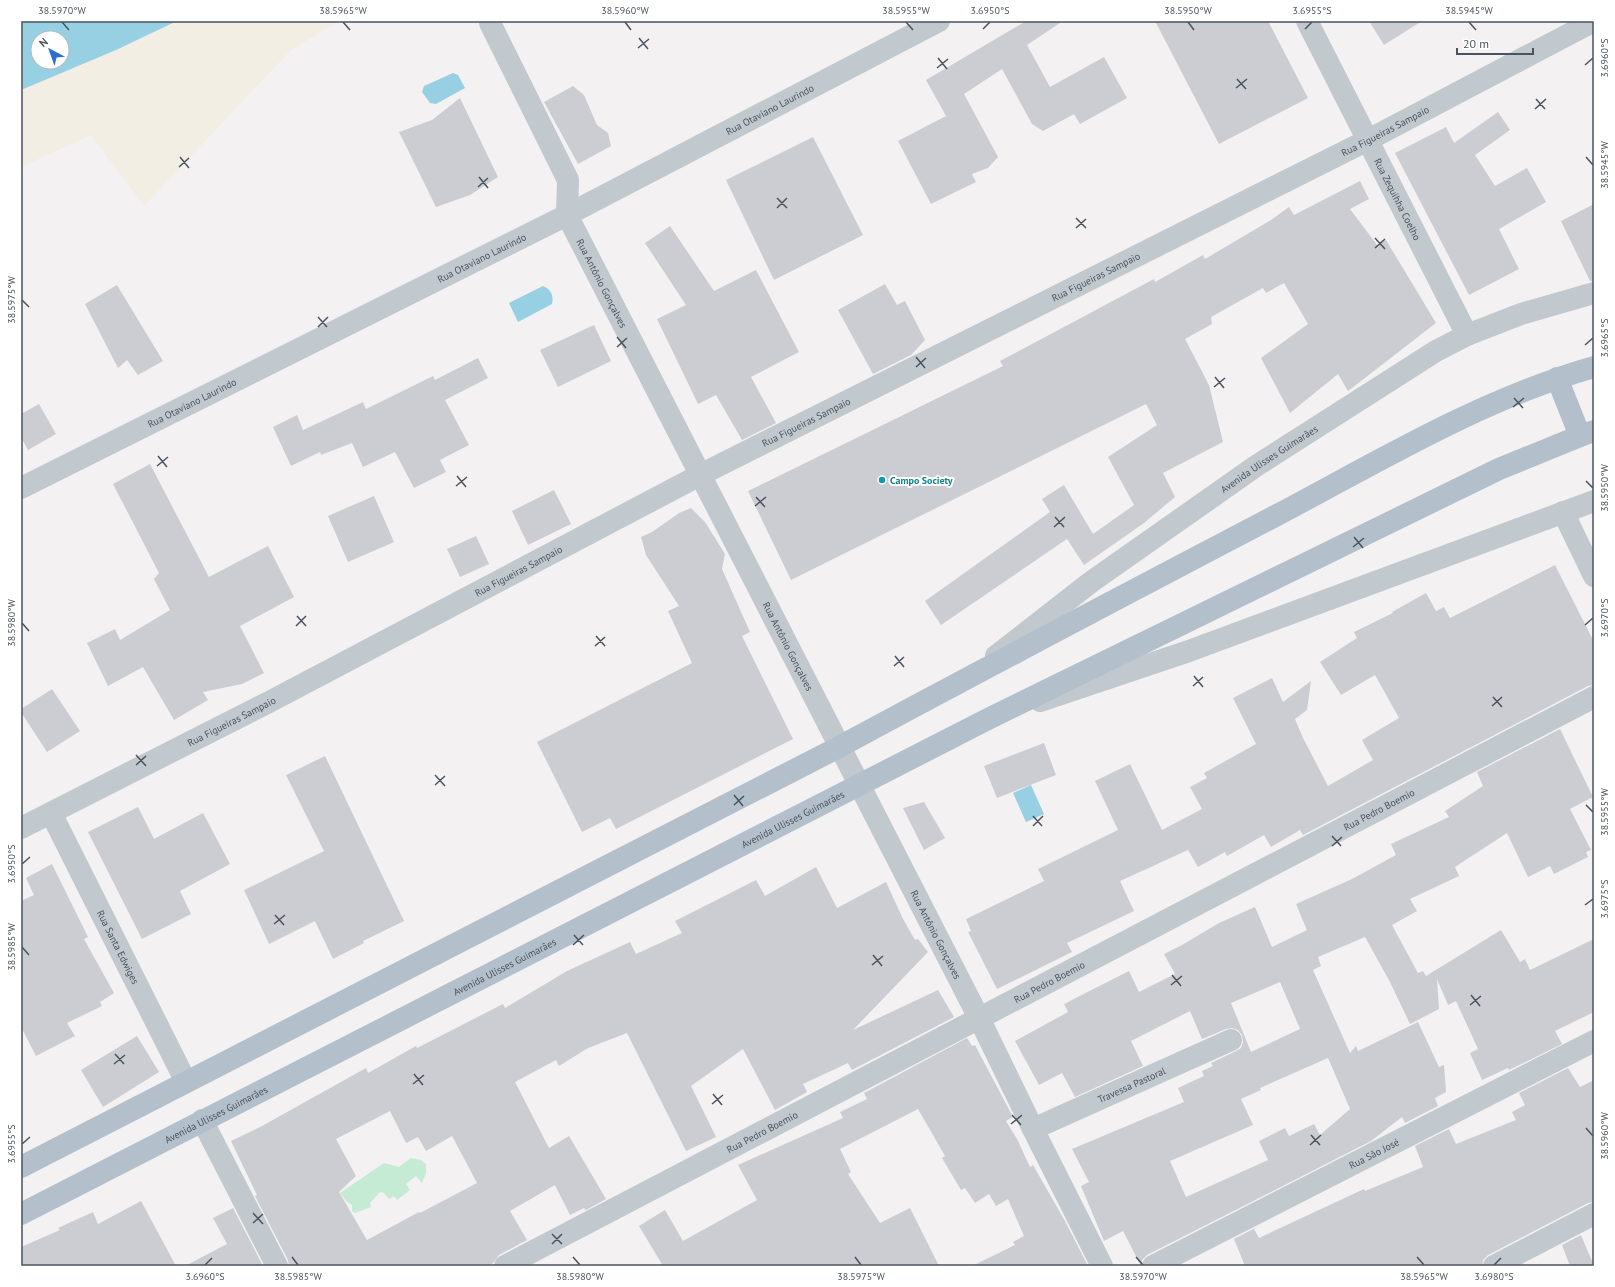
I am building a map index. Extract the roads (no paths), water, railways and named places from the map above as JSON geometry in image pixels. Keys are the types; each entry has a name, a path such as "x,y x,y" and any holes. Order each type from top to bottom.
{"main road":[{"name":"Avenida Ulisses Guimarães","path":"21,1167 839,747 972,675 1469,414 1557,378 1594,367"},
{"path":"1557,378 1587,433"},
{"name":"Avenida Ulisses Guimarães","path":"21,1214 202,1120 860,786 988,719 1499,469 1587,433"}],"street":[{"name":"Rua Otaviano Laurindo","path":"21,488 567,215 938,21"},
{"name":"Rua Zequihha Coelho","path":"1307,21 1467,334"},
{"name":"Rua Figueiras Sampaio","path":"21,828 271,701 700,475 1368,140 1594,21"},
{"name":"Rua Antônio Gonçalves","path":"490,23 568,180 567,215 839,747 980,1018 1033,1129 1102,1266"},
{"name":"Avenida Ulisses Guimarães","path":"972,675 1092,582 1256,466 1436,351 1467,334 1521,314 1594,294"},
{"name":"Avenida Ulisses Guimarães","path":"988,719 1189,651 1594,501"},
{"path":"1563,512 1594,576"},
{"name":"Rua Pedro Boemio","path":"505,1266 1594,697"},
{"name":"Rua Santa Edwiges","path":"51,813 186,1082"},
{"name":"Travessa Pastoral","path":"1033,1129 1231,1040"},
{"name":"Rua São José","path":"1153,1266 1594,1041"},
{"path":"202,1120 277,1266"},
{"path":"1494,1266 1594,1214"}],"water":[{"path":"21,21 177,21 116,50 70,69 70,30 30,30 30,70 68,70 21,90"},
{"path":"453,73 458,75 465,88 436,104 430,103 422,92 424,86"},
{"path":"543,286 551,293 553,298 552,304 518,322 509,303"},
{"path":"1031,785 1044,814 1026,822 1013,793"}],"place":[{"name":"Campo Society","path":"882,480"}]}
